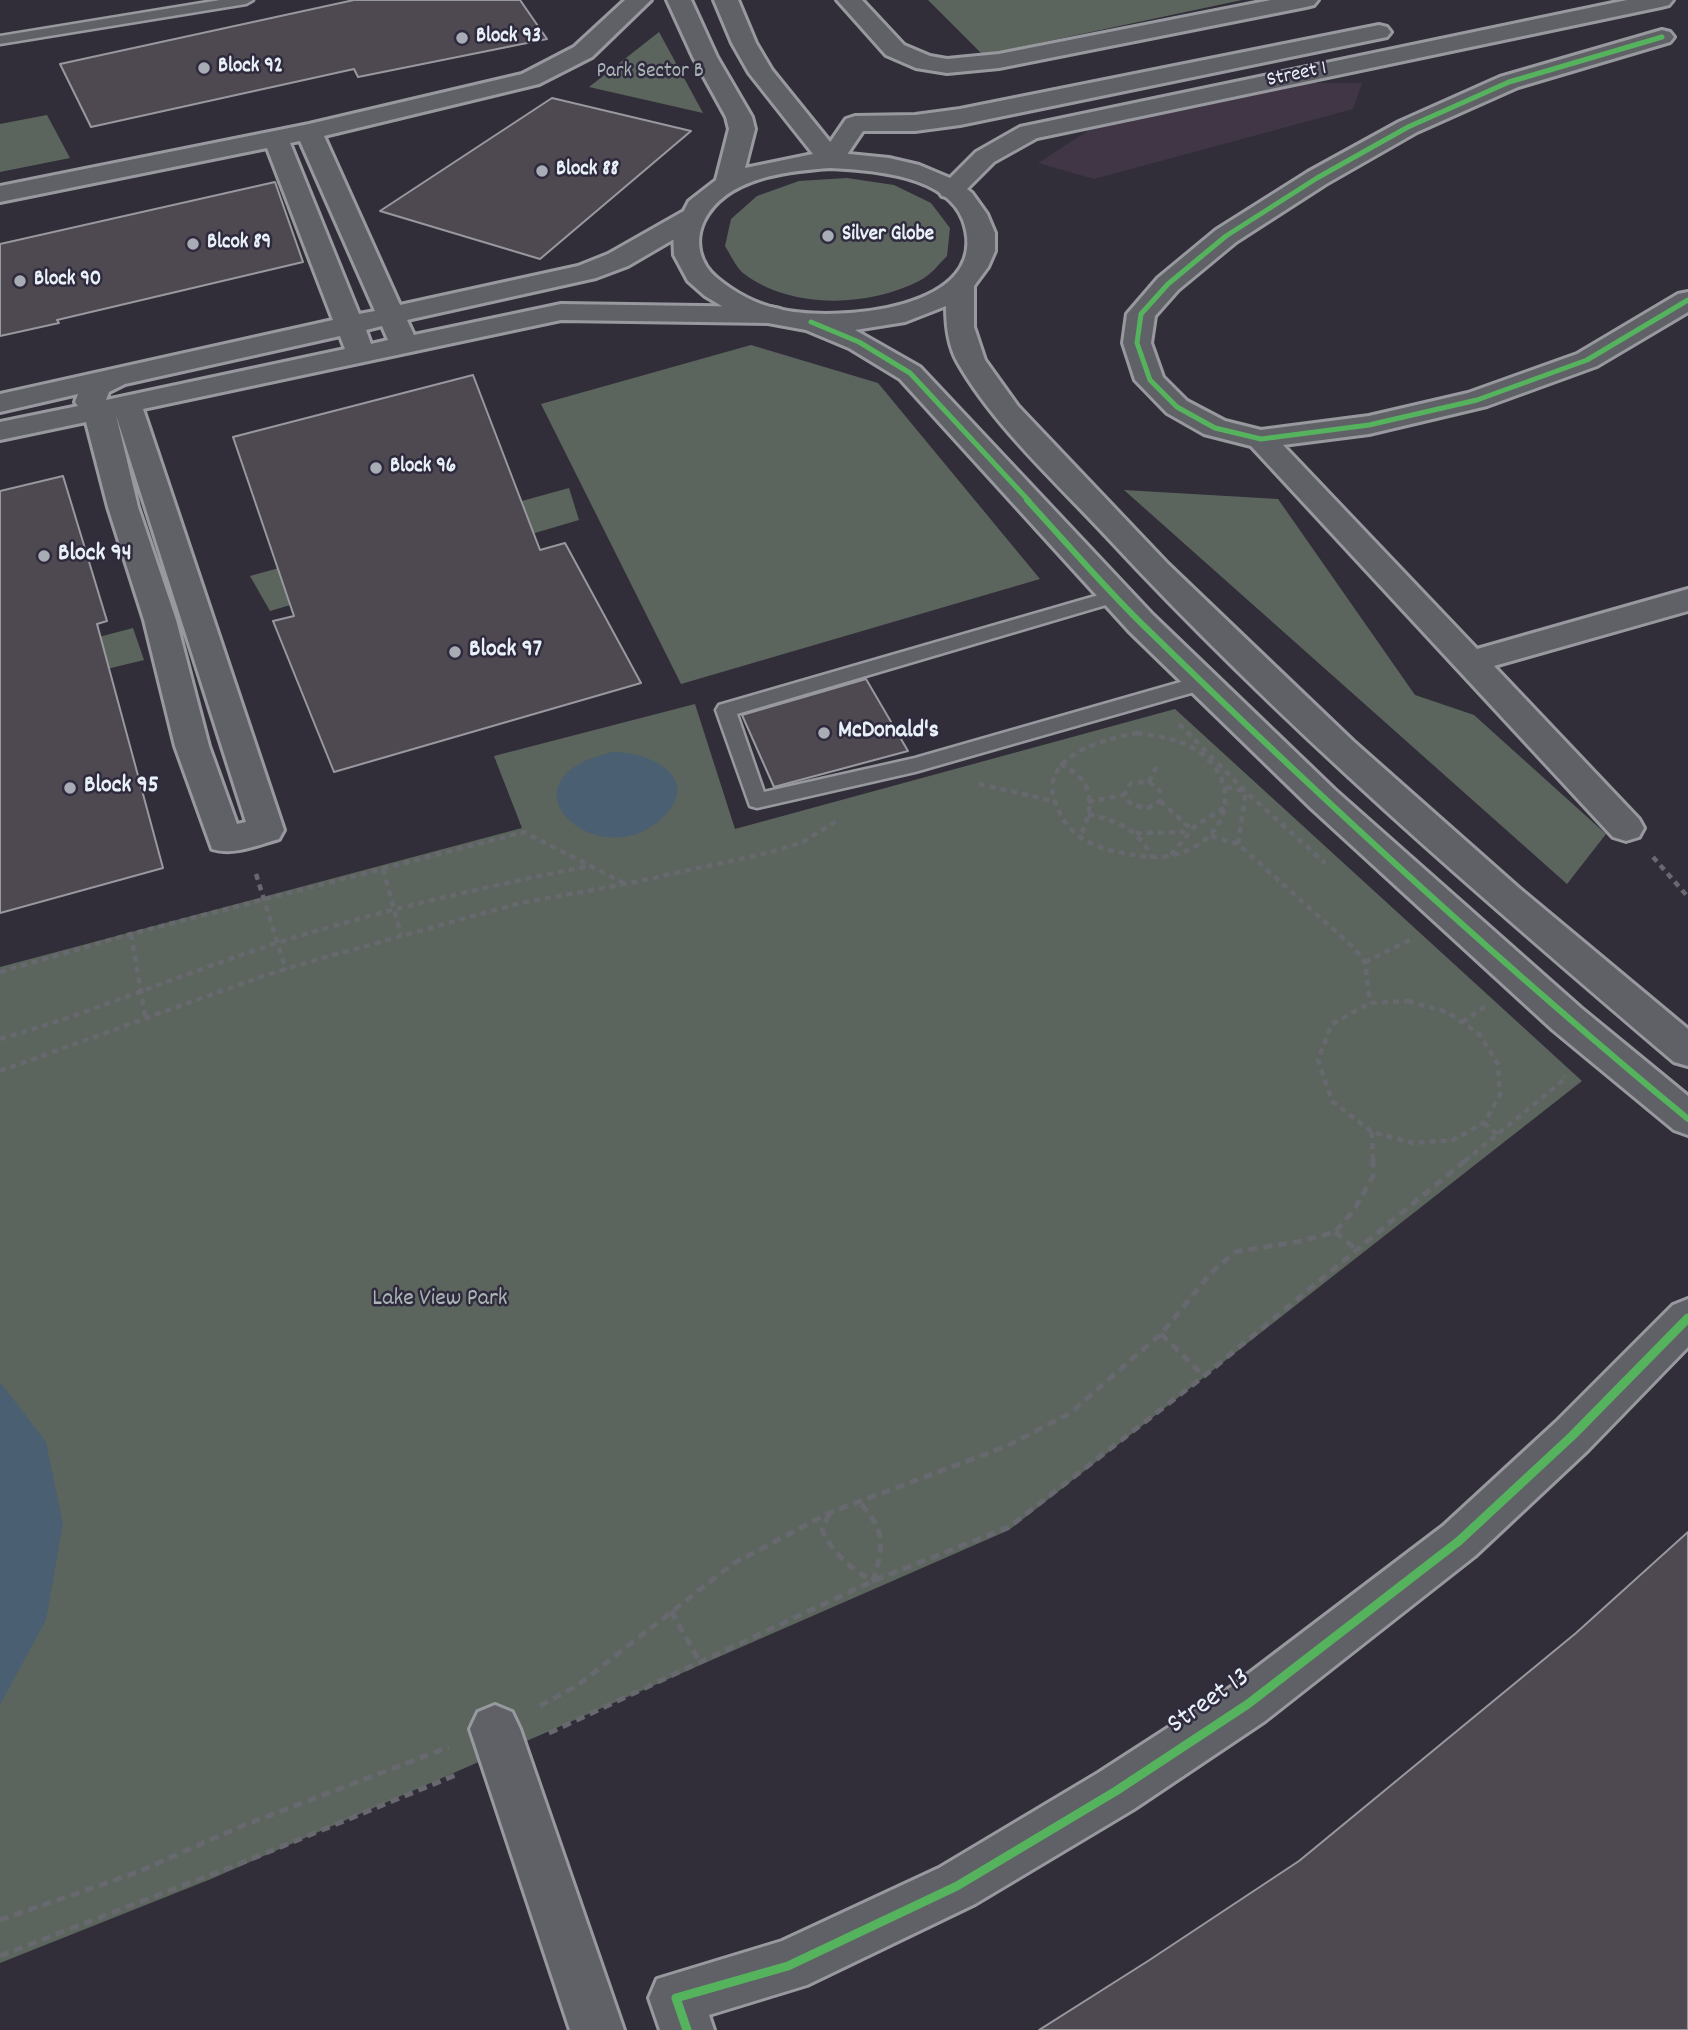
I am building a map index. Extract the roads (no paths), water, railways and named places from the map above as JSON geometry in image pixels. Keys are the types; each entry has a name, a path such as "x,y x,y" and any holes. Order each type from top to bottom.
{"street":[{"path":"0,194 309,132 530,79 583,52 639,0"},
{"path":"679,0 705,57 740,117 742,129 728,184"},
{"path":"726,0 744,43 761,73 831,160"},
{"path":"849,0 895,50 925,63 947,66 999,61 1307,0"},
{"name":"Street 1","path":"951,190 985,157 1029,132 1661,0"},
{"name":"Street 1","path":"831,160 855,124 915,123 960,117 1396,28"},
{"path":"1662,37 1509,82 1408,127 1317,178 1226,236 1168,284 1141,314 1137,343 1150,380 1177,407 1215,428 1261,439 1369,425 1477,400 1587,360 1688,300"},
{"path":"309,132 403,344"},
{"path":"276,139 361,353"},
{"path":"831,160 898,167 927,177 951,190 971,207 981,226 984,246 977,266 960,285 933,303 896,316 855,322 811,322 770,315 739,305 722,295 696,274 686,255 684,236 691,218 700,205 728,184 776,166 831,160"},
{"path":"0,431 352,326 586,272 632,253 691,218"},
{"path":"960,285 960,327 971,361 1008,412 1157,572 1341,750 1506,898 1688,1051"},
{"path":"0,403 113,397 361,353 561,312 770,315"},
{"path":"811,322 859,342 910,373 1141,623 1343,817 1567,1019 1688,1119"},
{"path":"113,397 195,613 267,830 225,839 192,746 160,620 123,507 113,397"},
{"path":"1261,439 1626,828"},
{"path":"1468,662 1688,600"},
{"path":"160,620 195,613"},
{"name":"Street 13","path":"681,2014 957,1886 1116,1791 1248,1704 1459,1541 1572,1436 1688,1318"},
{"path":"499,1742 597,2030"}],"lane":[{"path":"0,40 246,0"},
{"path":"1116,596 726,710 757,802 928,761 1205,682"}],"water":[{"path":"613,752 644,757 657,763 668,771 675,781 677,792 673,806 660,820 635,835 608,837 585,831 567,818 557,800 560,782 577,765"},
{"path":"0,1382 46,1442 63,1524 46,1620 0,1705"}],"place":[{"name":"Block 93","path":"462,38"},
{"name":"Block 92","path":"204,68"},
{"name":"Block 88","path":"542,171"},
{"name":"Silver Globe","path":"828,236"},
{"name":"Blcok 89","path":"193,244"},
{"name":"Block 90","path":"20,281"},
{"name":"Block 96","path":"376,468"},
{"name":"Block 94","path":"44,556"},
{"name":"Block 97","path":"455,652"},
{"name":"McDonald's","path":"824,733"},
{"name":"Block 95","path":"70,788"}],"park label":[{"name":"Park Sector B","path":"650,73"},
{"name":"Lake View Park","path":"440,1301"}]}
